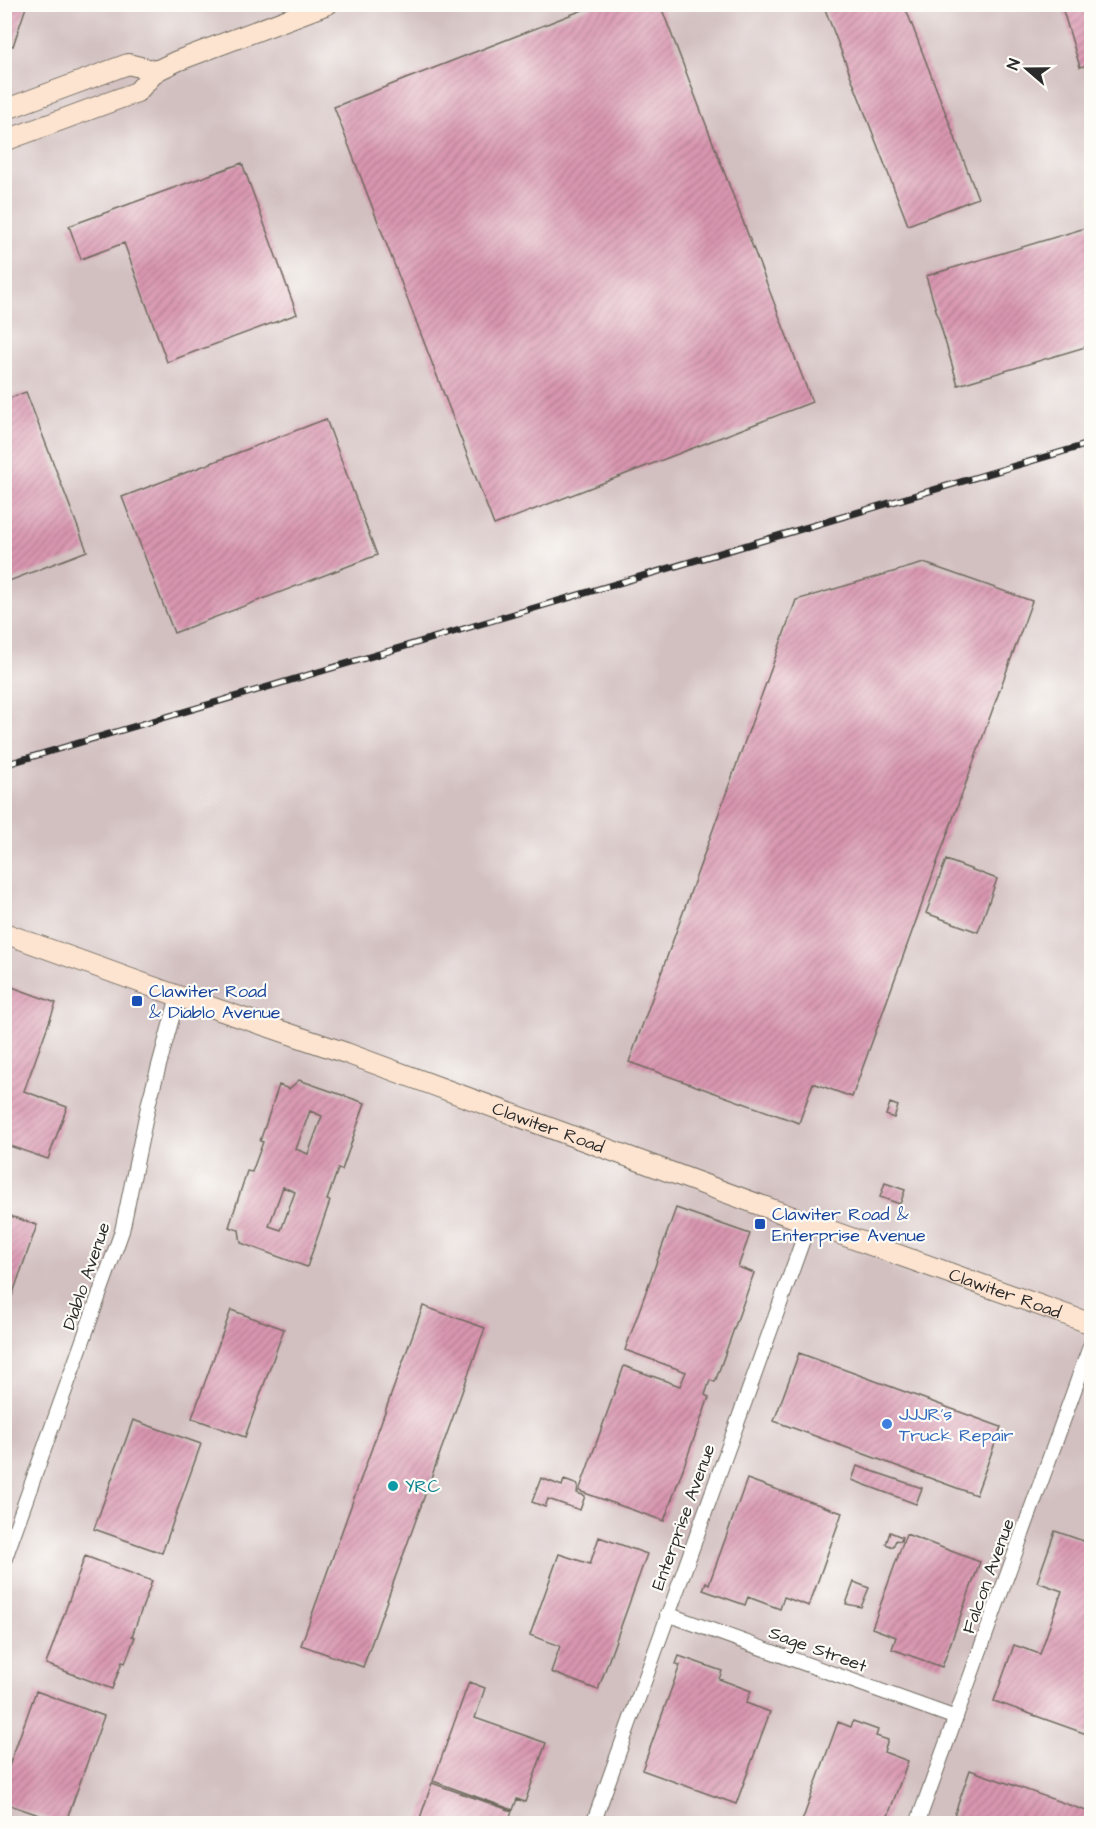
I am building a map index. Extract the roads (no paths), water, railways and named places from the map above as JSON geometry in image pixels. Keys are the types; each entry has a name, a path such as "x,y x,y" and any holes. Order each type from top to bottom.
{"street":[{"path":"4,141 137,92 156,71 177,61 328,4"},
{"path":"4,110 128,64 156,71"},
{"path":"4,123 35,109 56,90"},
{"name":"Clawiter Road","path":"4,933 178,996 346,1053 1092,1324"},
{"name":"Diablo Avenue","path":"4,1561 125,1220 149,1102 178,996"},
{"name":"Enterprise Avenue","path":"593,1824 809,1223"},
{"name":"Falcon Avenue","path":"917,1824 1092,1341"},
{"name":"Sage Street","path":"667,1614 956,1718"}],"railway":[{"path":"4,765 1092,443"}],"place":[{"name":"Clawiter Road & Diablo Avenue","path":"137,1001"},
{"name":"Clawiter Road & Enterprise Avenue","path":"760,1224"},
{"name":"JJJR's Truck Repair","path":"887,1424"},
{"name":"YRC","path":"393,1486"}]}
